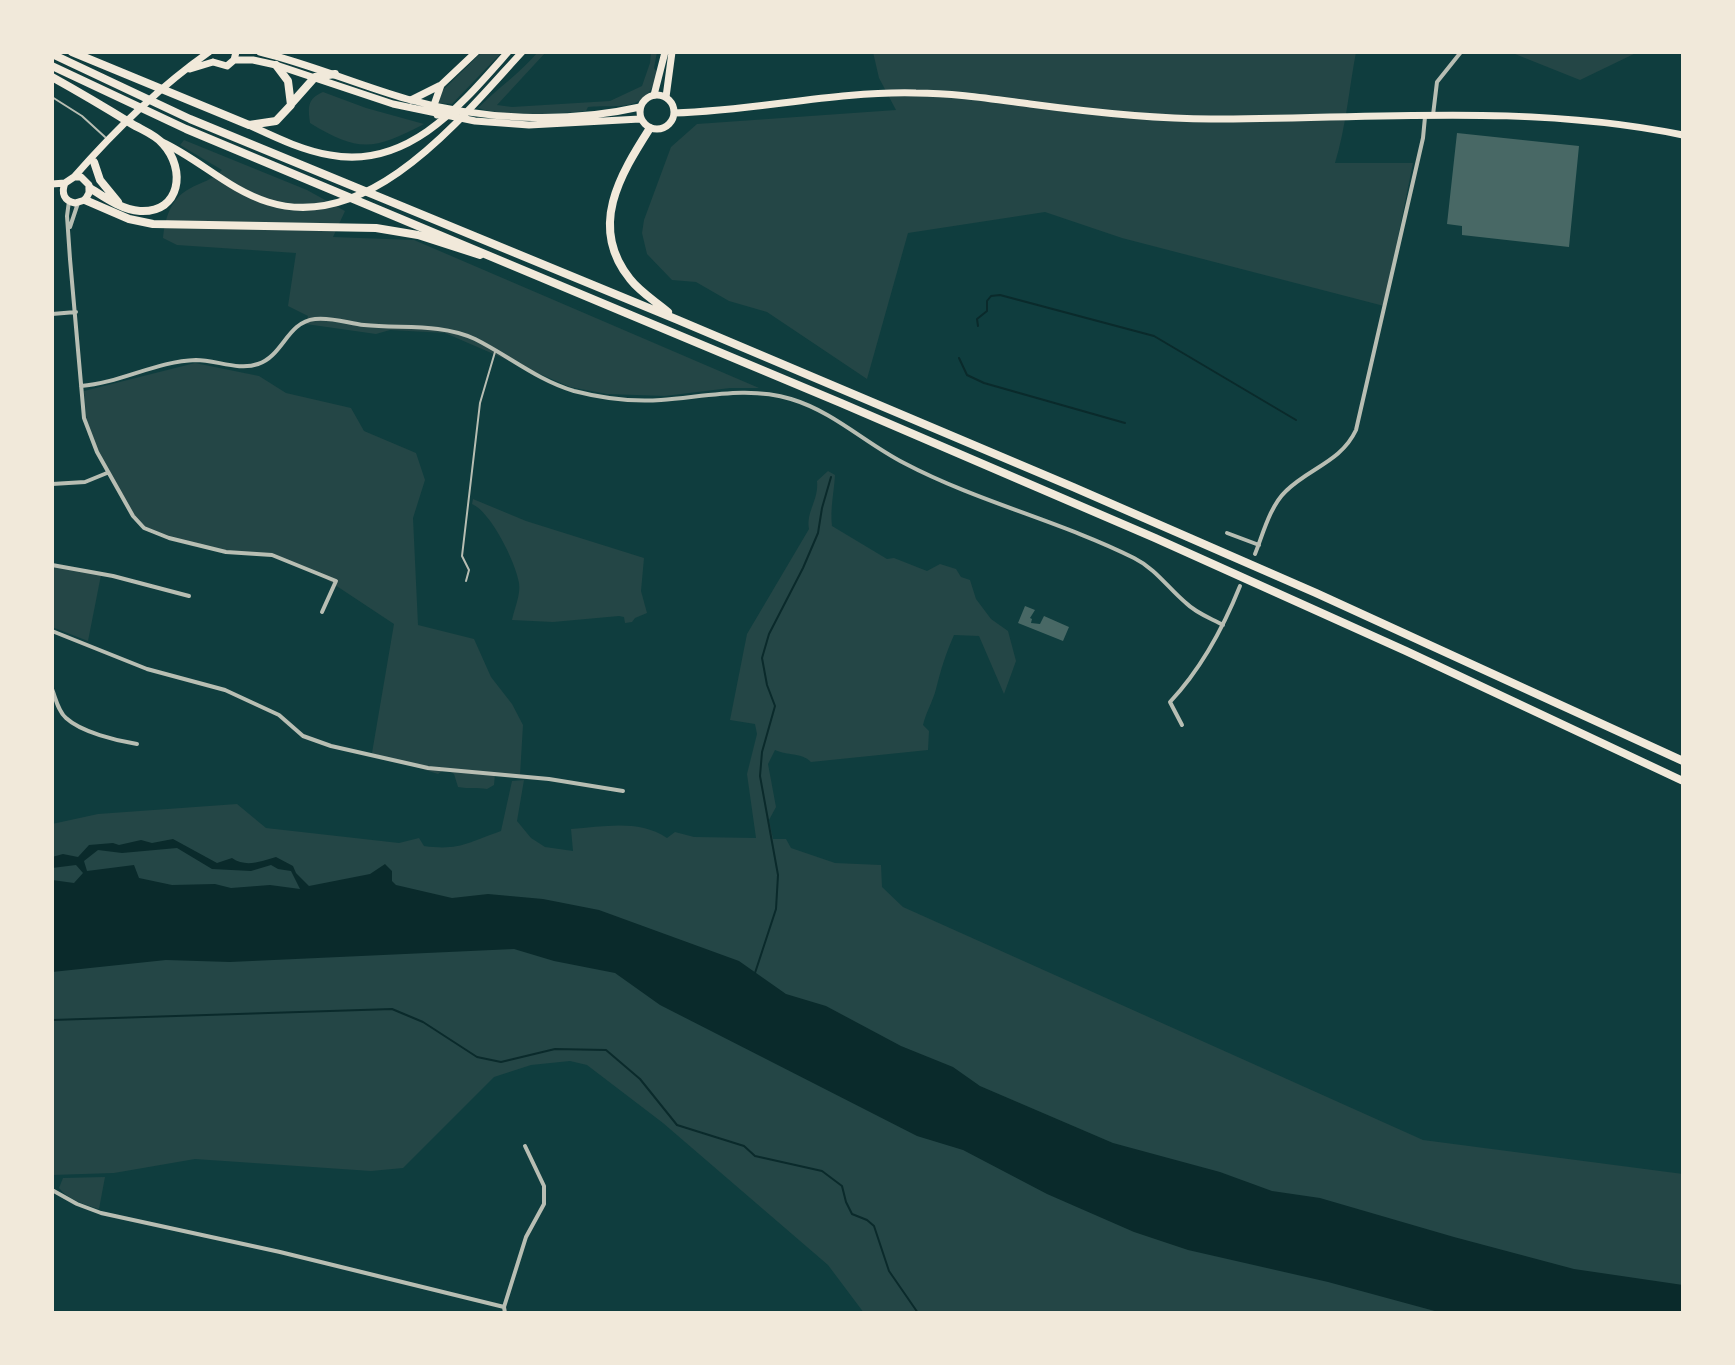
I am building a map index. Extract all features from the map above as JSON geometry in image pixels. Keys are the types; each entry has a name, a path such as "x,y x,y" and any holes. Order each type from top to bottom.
{"highway":[{"path":"72,52 249,125 276,121 315,77 335,74"},
{"path":"52,54 210,127 678,320 1161,525 1683,761"},
{"path":"276,65 288,81 291,105"},
{"path":"52,66 186,129 1181,550 1683,781"},
{"path":"52,77 162,142 177,168 177,183 172,196 162,205 148,210 134,210 121,205 88,185"},
{"path":"650,128 614,193 610,231 617,259 631,280 678,320"},
{"path":"94,162 104,186 121,205"},
{"path":"82,202 153,224 376,228 418,235 467,253 497,258"}],"main road":[{"path":"52,184 65,183 74,177 107,138 169,81 209,52 213,62"},
{"path":"260,52 411,100 475,112 544,117 640,107"},
{"path":"411,100 441,85 476,52"},
{"path":"249,125 304,148 350,158 393,151 427,133 474,90 508,52"},
{"path":"162,142 259,199 282,206 322,207 361,195 391,178 441,136 522,52"},
{"path":"654,95 665,52"},
{"path":"666,97 672,52"},
{"path":"188,69 213,62 222,66 235,56 276,65 380,100 437,115 515,125 640,119 650,128 666,127 674,113 672,104 666,97 654,95 645,99 640,107 640,119"},
{"path":"437,115 434,105 441,85"},
{"path":"674,113 732,110 833,96 915,93 1166,118 1551,117 1683,135"},
{"path":"54,194 82,202 98,150"},
{"path":"74,177 81,177 88,185"},
{"path":"65,183 67,199"}],"street":[{"path":"1255,554 1284,493 1337,456 1347,447 1356,430 1437,82 1461,52"},
{"path":"67,199 87,429 133,516 148,530 226,552 280,557 336,581 322,612"},
{"path":"69,229 82,202"},
{"path":"52,314 76,312"},
{"path":"81,386 181,361 208,360 238,366 257,365 270,357 295,328 311,319 443,329 473,339 538,377 574,391 609,397 656,400 730,393 787,398 833,417 888,455 934,478 1140,561 1193,609 1223,625"},
{"path":"52,484 85,482 108,473"},
{"path":"1227,533 1259,545"},
{"path":"52,565 113,576 189,596"},
{"path":"1182,725 1170,702 1223,625 1240,586"},
{"path":"52,631 147,669 225,690 279,715 303,736 331,746 428,768 549,779 623,791"},
{"path":"52,689 59,709 70,721 98,734 137,744"},
{"path":"52,1190 101,1213 280,1252 504,1310 526,1237 544,1204 544,1186 525,1146"}],"lane":[{"path":"52,97 82,116 107,138"},
{"path":"466,581 469,570 462,556 480,403 495,351"}],"shaded area":[{"path":"482,52 502,52 452,104 438,103 442,91"},
{"path":"538,52 546,52 497,105 512,107 610,101 642,86 651,52 657,52 654,68 658,74 646,96 621,106 532,114 478,108"},
{"path":"873,52 1356,52 1335,163 1413,163 1384,306 1122,238 1045,212 908,233 867,379 767,312 729,301 696,282 672,280 647,254 642,233 671,147 697,124 896,110 879,78"},
{"path":"1510,52 1638,52 1580,80"},
{"path":"323,92 424,124 379,143 354,143 341,139 310,123 310,104"},
{"path":"184,140 307,190 345,211 333,237 414,240 759,388 730,388 665,396 607,394 570,387 445,333 390,330 376,334 306,324 308,316 288,306 296,253 177,245 163,238 167,217 177,198 222,170 180,145"},
{"path":"195,363 259,376 286,393 351,408 364,431 416,453 425,480 413,518 418,625 474,639 491,677 512,704 523,725 520,775 495,774 494,785 487,789 458,787 454,774 445,769 438,774 372,753 394,624 323,577 273,556 238,553 168,539 145,527 134,516 92,441 87,426 84,391"},
{"path":"828,471 835,475 832,526 887,559 894,558 927,571 940,564 956,569 961,577 970,580 976,599 991,619 1008,631 1016,661 1004,694 979,636 954,635 923,725 929,731 928,750 811,762 775,750 768,764 776,807 769,820 773,839 786,839 791,848 835,863 881,865 882,887 903,907 1423,1140 1683,1174 1683,1313 864,1313 828,1265 663,1123 587,1065 570,1061 531,1065 494,1077 403,1168 371,1171 195,1159 114,1173 52,1175 52,824 98,814 237,804 266,828 399,843 419,838 424,846 447,847 501,831 512,781 524,780 517,821 531,838 545,847 573,851 571,829 608,826 644,828 667,838 675,832 694,837 756,838 747,774 757,734 755,724 730,720 747,634 809,529 817,481"},
{"path":"473,499 526,521 644,558 641,591 647,613 625,623 624,617 619,616 553,622 512,620 519,592 517,574 502,539 487,517 472,504"},
{"path":"52,566 101,575 88,641 52,627"},
{"path":"173,839 217,863 232,858 243,863 254,863 276,857 293,866 309,886 370,874 385,864 392,871 392,881 396,885 452,898 488,894 543,899 599,910 739,961 786,994 826,1006 901,1046 953,1067 980,1086 1113,1143 1220,1172 1272,1191 1320,1198 1574,1269 1683,1285 1683,1313 1442,1313 1328,1282 1188,1250 1134,1232 1047,1194 963,1150 917,1136 660,1005 615,973 554,961 514,949 230,962 166,960 52,972 52,880 74,883 83,873 76,865 52,868 52,857 63,854 78,857 89,845 119,845 141,840 152,843","holes":["177,848 212,869 251,871 271,865 291,871 300,889 270,885 231,888 215,884 172,885 139,878 134,865 87,871 84,861 98,850 122,853"]},
{"path":"105,1177 99,1209 72,1199 59,1188 63,1178"}],"building":[{"path":"1457,133 1579,146 1569,247 1462,235 1462,226 1447,224"},
{"path":"1025,606 1035,610 1030,618 1031,623 1040,624 1044,616 1069,627 1063,641 1018,623"}],"waterway":[{"path":"978,326 977,319 987,311 987,301 991,296 1000,295 1154,336 1296,420"},
{"path":"959,358 967,375 984,383 1125,423"},
{"path":"755,973 776,909 778,875 760,776 762,752 775,706 762,658 769,634 818,533 831,477"},
{"path":"52,1020 392,1009 423,1022 477,1057 501,1062 555,1049 606,1050 640,1079 677,1125 744,1146 755,1156 822,1171 842,1186 852,1214 874,1226 889,1271 918,1313"}]}
